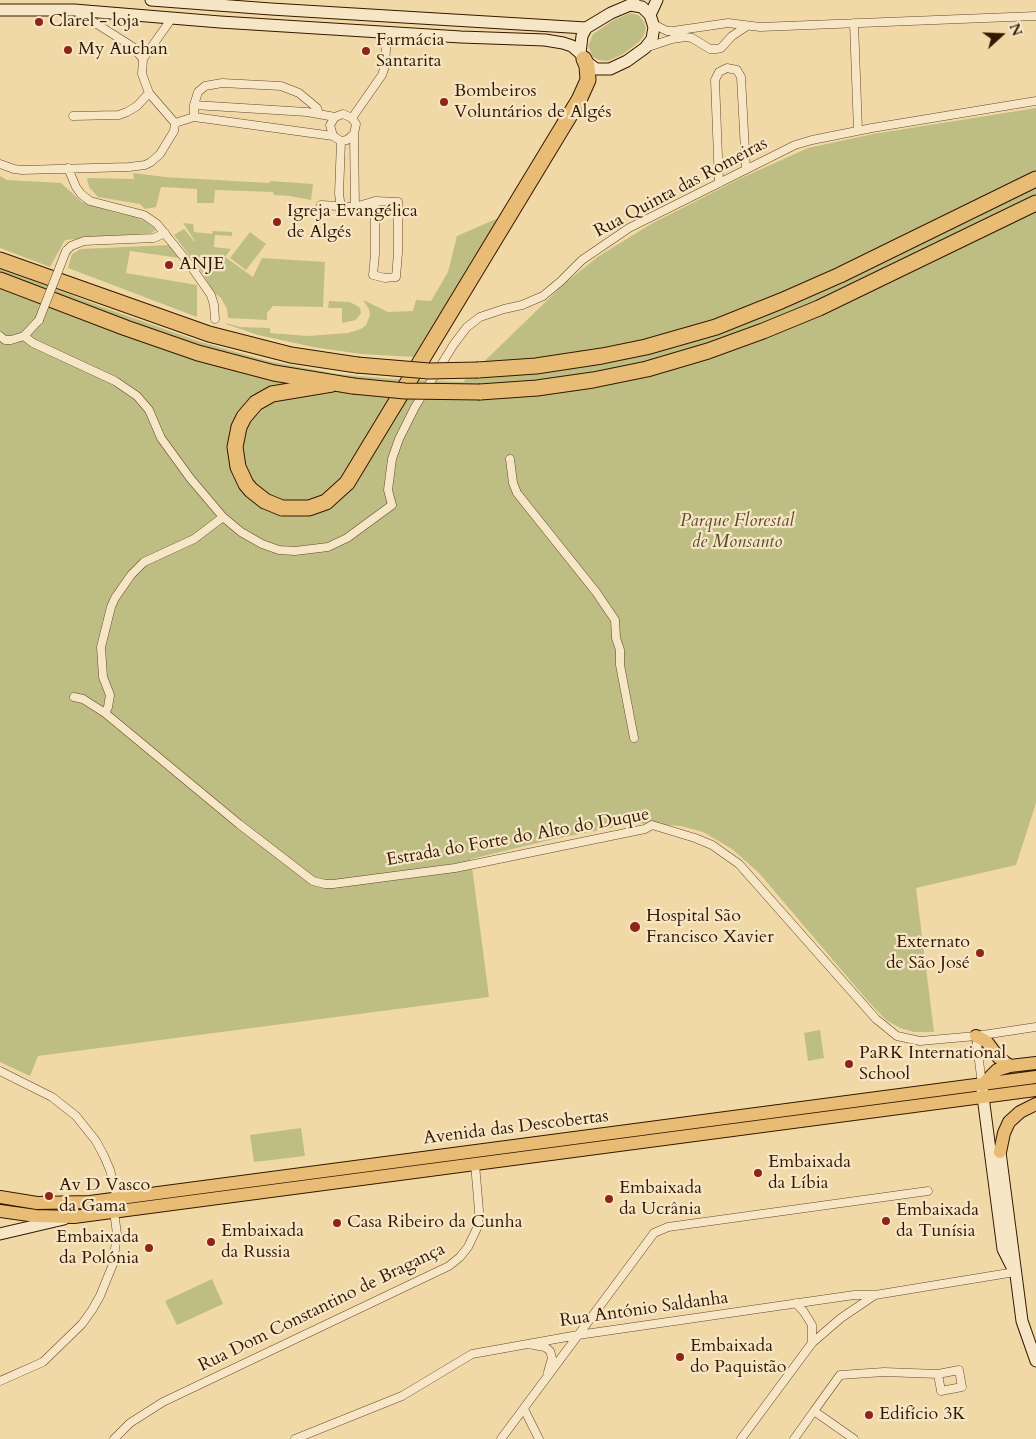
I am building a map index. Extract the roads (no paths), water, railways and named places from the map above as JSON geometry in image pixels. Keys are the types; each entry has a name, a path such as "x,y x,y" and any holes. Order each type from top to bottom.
{"highway":[{"path":"332,384 272,394 256,403 244,417 239,427 235,447 238,467 241,476 251,490 265,501 282,508 309,508 326,502 347,483 579,100 588,80 587,66 582,56"},
{"path":"0,260 140,311 225,339 305,358 357,365 429,371 536,366 646,347 716,327 840,275 1036,179"},
{"path":"0,280 198,353 267,371 332,384 405,391 480,392 546,387 606,378 708,351 819,308 1036,203"}],"main road":[{"path":"976,1036 987,1042 1000,1058 1010,1066"},
{"path":"982,1091 997,1070 1010,1066 1036,1063"},
{"name":"Avenida das Descobertas","path":"0,1210 36,1216 74,1216 114,1211 475,1164 982,1091 1036,1078"},
{"name":"Avenida das Descobertas","path":"0,1197 19,1201 55,1204 90,1202 982,1091 1016,1093 1036,1090"},
{"path":"1016,1093 1036,1104"},
{"path":"1000,1152 1004,1133 1009,1122 1020,1112 1036,1104"}],"street":[{"path":"151,0 586,28"},
{"path":"0,10 74,10 461,37 545,40 572,46 596,69 610,69 627,61 645,48 652,38 652,20 657,0"},
{"path":"582,56 582,36 586,28 632,2 642,7 652,20 667,31 728,23 747,26 1036,16"},
{"path":"74,10 133,47 143,59"},
{"path":"172,18 143,59 142,74 149,93 175,123"},
{"path":"431,35 432,19"},
{"path":"461,37 462,21"},
{"path":"854,23 858,131"},
{"path":"703,45 703,31 708,26"},
{"path":"645,48 679,38 692,38 710,49 722,48 732,36 747,26"},
{"path":"352,118 382,75 385,66 386,32"},
{"path":"719,182 715,80 719,72 727,68 737,70 741,77 746,169"},
{"path":"194,118 194,105 198,92 206,86 222,83 281,86 299,93 317,108 319,114"},
{"path":"73,116 119,115 137,106 149,93"},
{"name":"Rua Quinta das Romeiras","path":"223,517 241,532 262,544 279,550 295,551 328,546 348,538 392,504 388,490 390,472 399,439 454,344 467,327 486,315 522,305 543,296 561,282 576,265 603,244 635,225 803,142 1036,101"},
{"path":"194,105 239,107 335,116 343,114 352,118 356,124 354,134 355,207"},
{"path":"333,136 330,125 335,116"},
{"path":"175,123 194,118 333,136 341,140 347,140 354,134"},
{"path":"0,164 14,169 129,167 151,162 160,154 174,131 175,123"},
{"path":"341,140 339,194 341,206"},
{"path":"68,168 76,187 90,201 144,215 157,224 212,295 215,318"},
{"path":"322,205 355,207 374,201 398,202 396,277 385,278 373,275 374,201"},
{"path":"0,336 5,340 11,340 24,336 33,329 39,320 66,251 71,246 84,241 154,238 165,233"},
{"path":"24,336 32,343 115,381 137,396 149,410 161,438 190,478 223,517 194,539 144,562 131,574 115,598 111,607 102,647 103,677 110,695 105,712"},
{"path":"510,459 517,493 596,592 615,620 616,638 620,650 620,665 634,738"},
{"name":"Estrada do Forte do Alto do Duque","path":"74,696 105,712 306,877 319,883 333,884 455,868 652,826 695,838 712,845 726,854 751,876 846,987 886,1028 897,1036 920,1041 976,1036 1036,1027"},
{"path":"976,1036 1003,1249 1015,1272"},
{"path":"0,1071 52,1097 76,1116 96,1141 104,1156 110,1170 117,1198"},
{"path":"1000,1152 1022,1322 1036,1361"},
{"name":"Rua Dom Constantino de Bragança","path":"114,1439 130,1423 163,1402 449,1266 468,1247 478,1226 479,1211 475,1164"},
{"path":"501,1439 654,1233 668,1227 928,1191"},
{"path":"0,1381 43,1362 82,1324 92,1310 113,1264 117,1234 114,1211"},
{"path":"0,1234 74,1216"},
{"name":"Rua António Saldanha","path":"295,1439 402,1396 472,1354 578,1335 854,1295 875,1295 1015,1272"},
{"path":"742,1439 812,1343 841,1318 875,1295"},
{"path":"796,1303 812,1325 812,1343"},
{"path":"523,1344 545,1347 550,1351 552,1358 545,1380"},
{"path":"794,1439 840,1375 884,1372 938,1374"},
{"path":"524,1409 539,1439"},
{"path":"814,1411 854,1439"}],"place":[{"name":"Clarel - loja","path":"39,22"},
{"name":"My Auchan","path":"68,50"},
{"name":"Farmácia Santarita","path":"366,51"},
{"name":"Bombeiros Voluntários de Algés","path":"444,102"},
{"name":"Igreja Evangélica de Algés","path":"277,222"},
{"name":"ANJE","path":"169,265"},
{"name":"Hospital São Francisco Xavier","path":"635,927"},
{"name":"Externato de São José","path":"980,953"},
{"name":"PaRK International School","path":"849,1064"},
{"name":"Embaixada da Líbia","path":"758,1173"},
{"name":"Av D Vasco da Gama","path":"49,1196"},
{"name":"Embaixada da Ucrânia","path":"609,1199"},
{"name":"Embaixada da Tunísia","path":"886,1221"},
{"name":"Casa Ribeiro da Cunha","path":"337,1223"},
{"name":"Embaixada da Russia","path":"211,1242"},
{"name":"Embaixada da Polónia","path":"149,1248"},
{"name":"Embaixada do Paquistão","path":"680,1357"},
{"name":"Edifício 3K","path":"869,1415"}],"park label":[{"name":"Parque Florestal de Monsanto","path":"737,532"}]}
